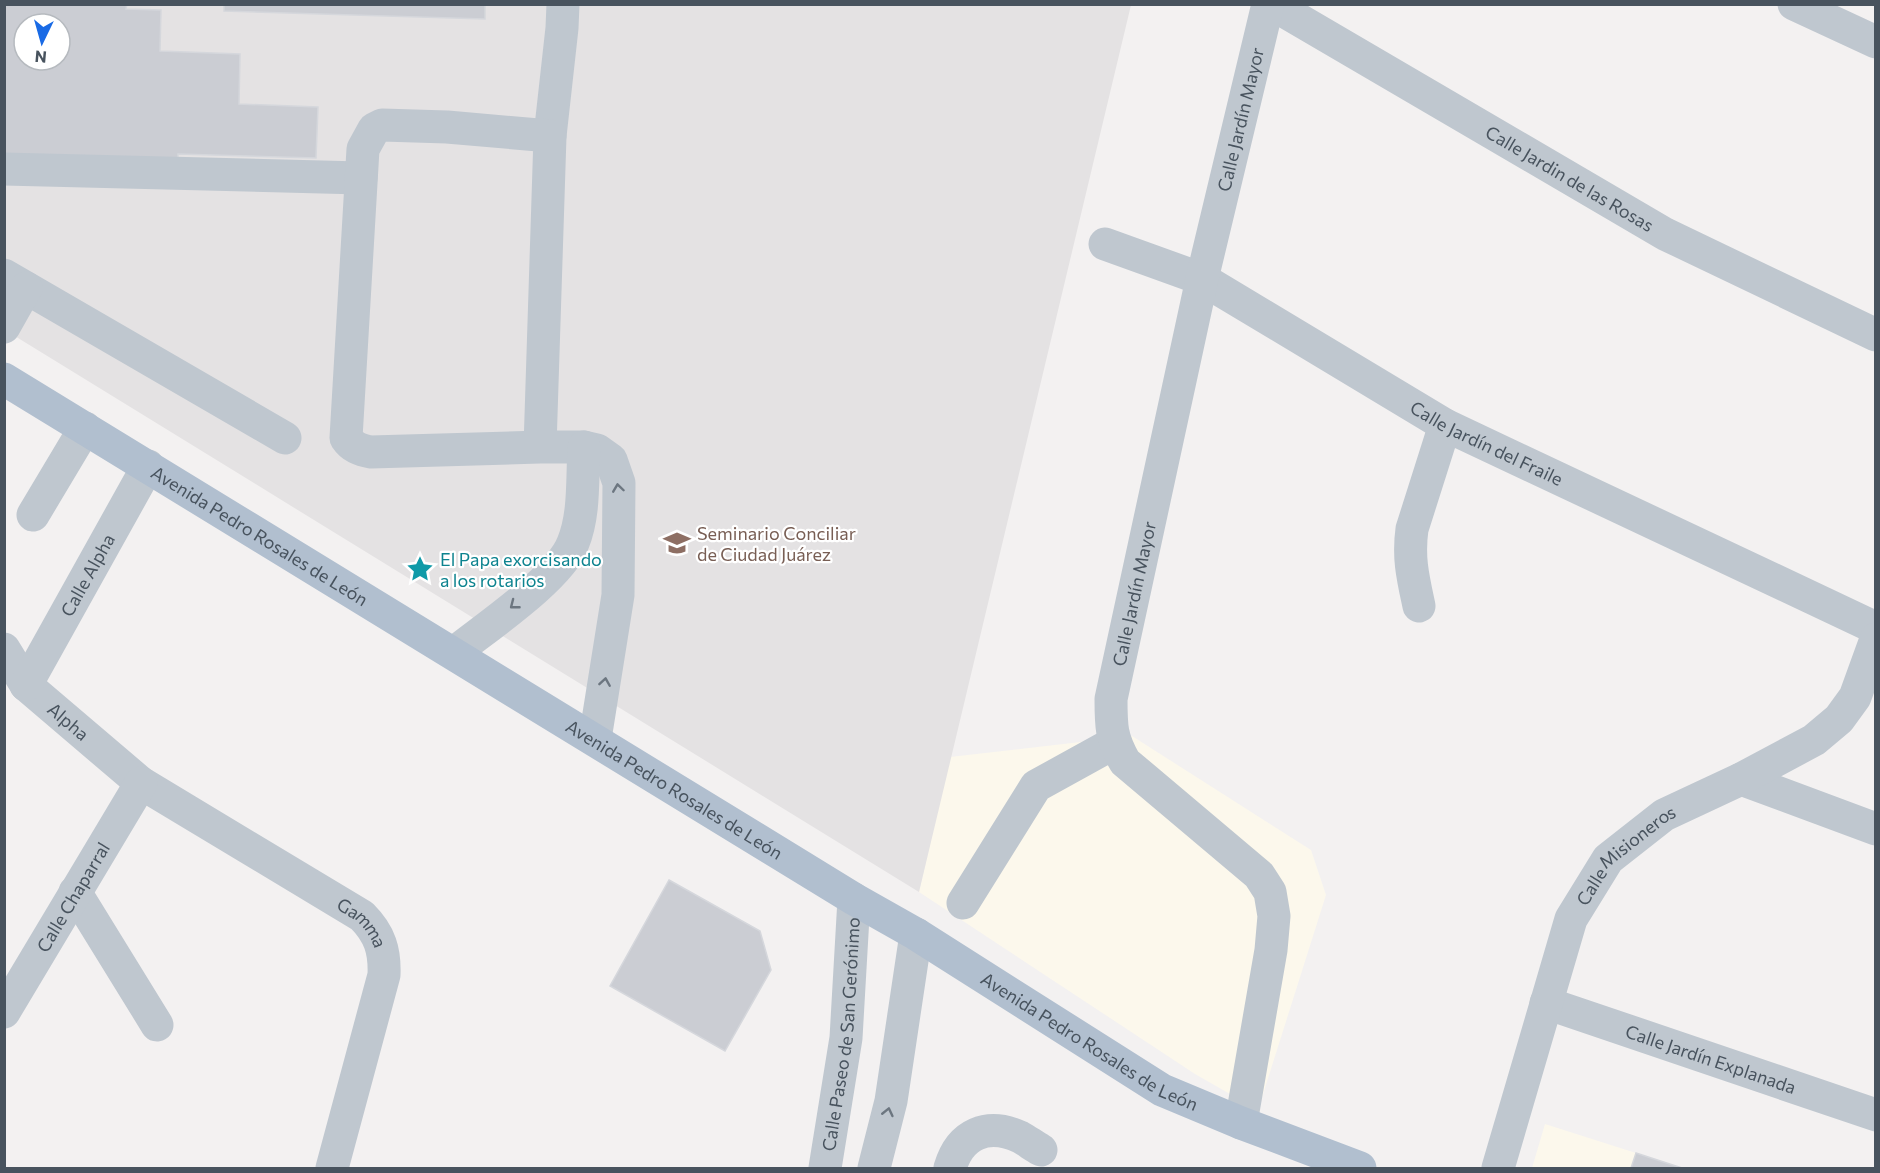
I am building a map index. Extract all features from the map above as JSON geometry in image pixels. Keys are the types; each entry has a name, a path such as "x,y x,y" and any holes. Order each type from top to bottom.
{"main road":[{"name":"Avenida Pedro Rosales de León","path":"4,379 854,899 916,934 1162,1090 1360,1168"}],"street":[{"path":"540,447 550,136 563,4"},
{"name":"Calle Jardín Mayor","path":"1241,1123 1271,950 1274,915 1270,892 1260,875 1125,762 1114,743 1111,699 1202,279 1270,4"},
{"name":"Calle Jardin de las Rosas","path":"1270,4 1665,234 1875,335"},
{"path":"1794,4 1875,42"},
{"path":"550,136 447,127 382,125 374,129 363,149 346,438 350,444 360,450 371,452 584,447 597,450 611,460 619,483 618,596 595,739"},
{"path":"4,169 361,178"},
{"name":"Calle Jardín del Fraile","path":"1105,244 1202,279 1445,424 1875,628"},
{"path":"4,327 15,282 285,438"},
{"path":"1419,606 1411,569 1412,529 1445,424"},
{"path":"33,515 85,428"},
{"path":"454,653 556,570 574,542 581,506 584,447"},
{"name":"Calle Alpha","path":"26,685 147,466"},
{"path":"574,542 620,547"},
{"name":"Calle Misioneros","path":"1498,1168 1571,919 1608,859 1664,815 1741,779 1814,740 1839,719 1855,698 1875,639"},
{"name":"Alpha","path":"4,649 26,685 141,783"},
{"path":"963,903 1036,786 1114,743"},
{"path":"1741,779 1875,829"},
{"name":"Calle Chaparral","path":"4,1012 141,783"},
{"name":"Gamma","path":"141,783 362,916 372,926 382,944 384,975 332,1168"},
{"path":"75,892 157,1025"},
{"name":"Calle Paseo de San Gerónimo","path":"825,1168 846,1038 854,899"},
{"path":"874,1168 891,1101 916,934"},
{"name":"Calle Jardín Explanada","path":"1546,1004 1875,1115"},
{"path":"950,1168 954,1154 968,1137 992,1131 1019,1137 1041,1150"}],"shaded area":[{"name":"Seminario Conciliar de Ciudad Juárez","path":"4,5 1131,5 919,892 5,330"},
{"path":"1132,736 1311,850 1326,895 1258,1110 1195,1074 919,892 950,757"},
{"path":"1545,1124 1683,1168 1532,1168"}],"building":[{"path":"4,4 127,4 126,9 161,10 160,51 240,54 239,104 318,107 316,158 178,154 178,171 4,166"},
{"path":"224,4 485,4 485,19 224,11"},
{"path":"669,880 760,931 771,970 725,1051 610,986"},
{"path":"1636,1153 1682,1168 1631,1168"}],"place":[{"name":"Seminario Conciliar de Ciudad Juárez","path":"677,543"},
{"name":"El Papa exorcisando a los rotarios","path":"420,569"}]}
